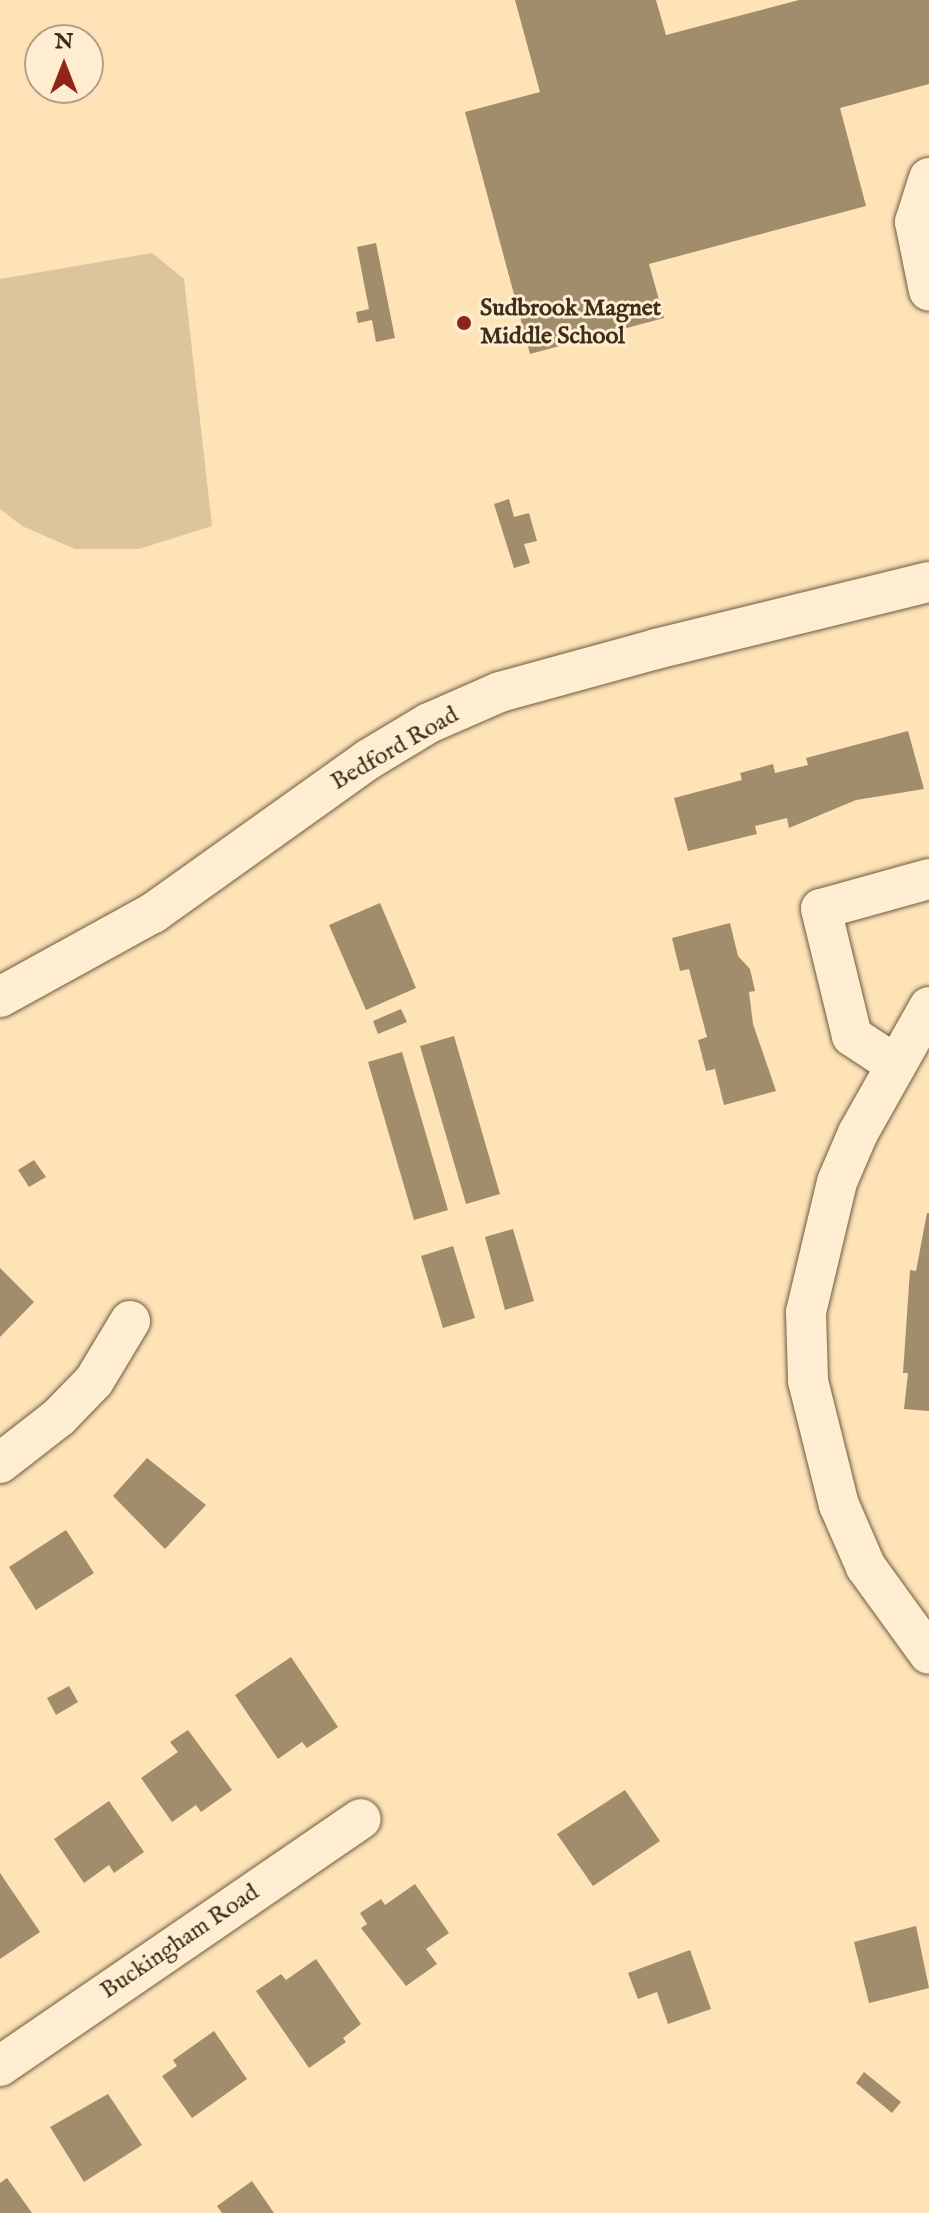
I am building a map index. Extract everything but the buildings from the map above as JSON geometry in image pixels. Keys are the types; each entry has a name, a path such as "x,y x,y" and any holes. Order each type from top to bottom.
{"street":[{"path":"929,178 915,222 929,291"},
{"name":"Bedford Road","path":"0,997 153,913 356,768 429,723 500,692 929,582"},
{"path":"896,1065 852,1036 821,909 929,879"},
{"path":"929,1007 853,1145 818,1249 806,1312 808,1381 819,1441 860,1555 902,1624 929,1654"},
{"path":"0,1463 59,1417 94,1381 130,1321"},
{"name":"Buckingham Road","path":"0,2066 361,1819"}],"shaded area":[{"path":"152,253 184,279 212,526 139,549 75,549 22,526 0,509 0,279"}],"place":[{"name":"Sudbrook Magnet Middle School","path":"464,323"}]}
